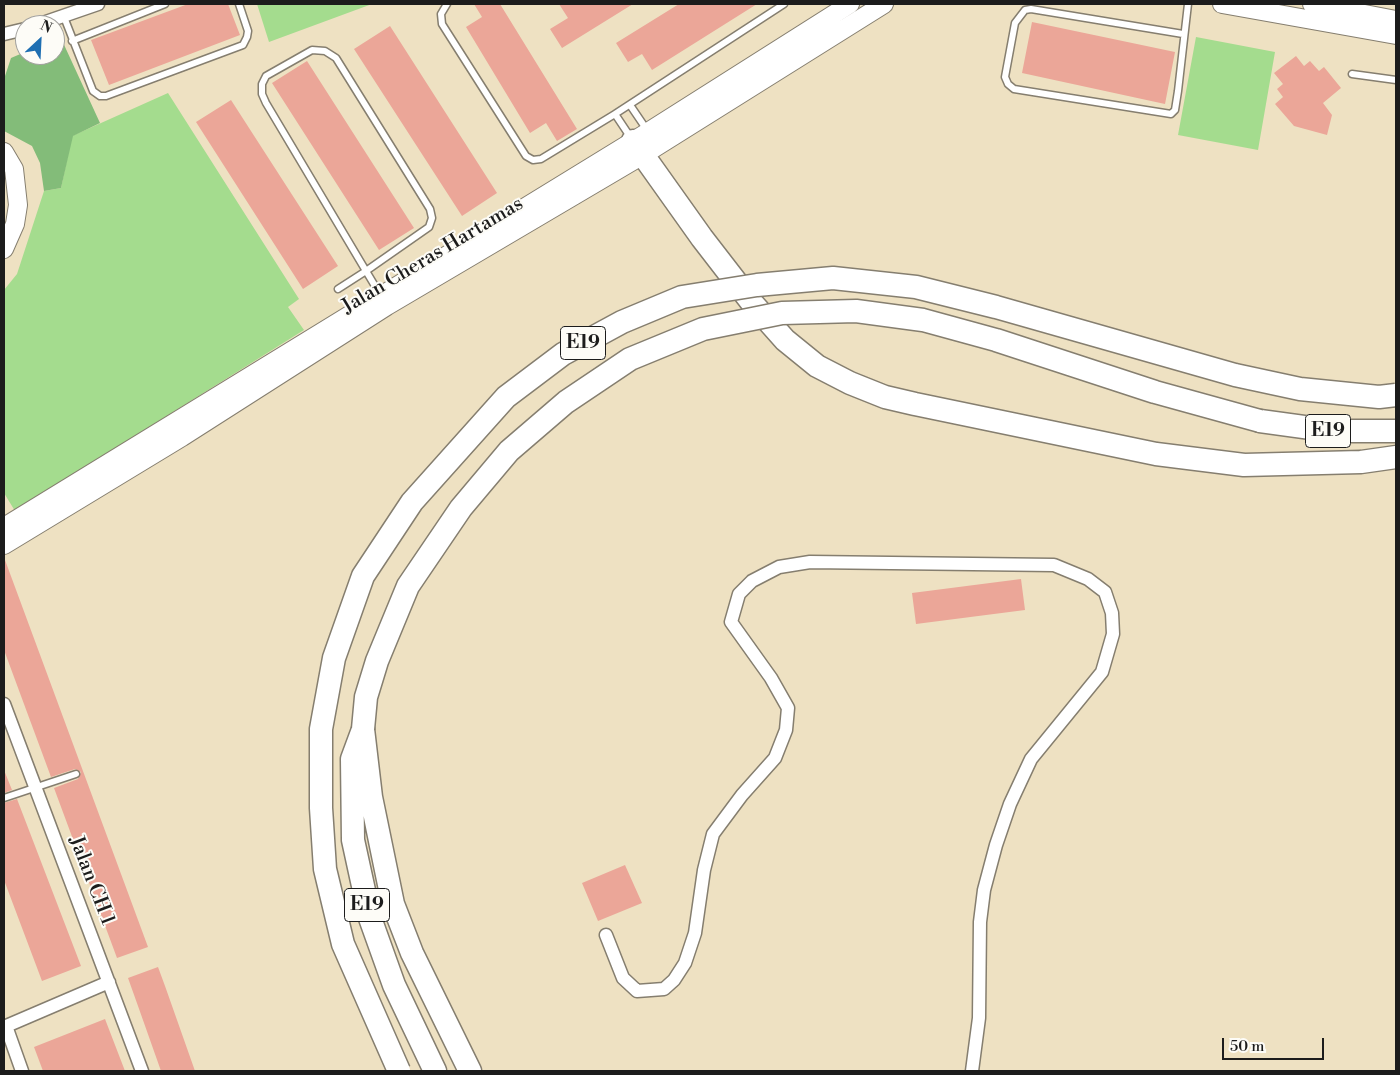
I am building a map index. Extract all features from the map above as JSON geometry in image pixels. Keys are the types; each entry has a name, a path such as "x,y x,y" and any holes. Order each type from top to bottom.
{"highway":[{"path":"646,144 708,246 753,304 785,340 817,366 850,383 885,397 915,404 1156,454 1244,465 1361,462 1396,457"},
{"name":"E19","path":"399,1071 343,944 325,869 321,808 321,729 334,658 363,576 412,502 506,397 564,354 622,322 682,297 757,285 832,278 916,287 996,306 1236,375 1282,385 1379,397 1396,395"},
{"name":"E19","path":"435,1071 394,985 370,918 353,840 352,759 364,728 366,697 377,661 408,586 461,508 509,451 566,402 630,360 703,329 782,313 856,311 922,320 996,340 1155,392 1260,421 1333,432 1396,431"},
{"path":"364,728 371,797 392,904 412,953 470,1071"}],"street":[{"path":"65,17 98,4"},
{"name":"Jalan Cheras Hartamas","path":"646,144 850,4"},
{"name":"Jalan Cheras Hartamas","path":"4,545 177,430 383,301 884,4"},
{"path":"1222,4 1396,35"},
{"path":"1312,4 1396,20"},
{"path":"4,152 14,170 18,205 15,224 4,249"},
{"name":"Jalan Cheras Hartamas","path":"4,527 177,430"},
{"path":"606,935 622,978 637,990 652,992 664,989 674,980 686,963 696,933 704,870 713,834 742,795 775,758 786,730 788,708 771,678 731,622 739,594 752,581 778,568 810,562 1054,565 1088,579 1106,592 1112,613 1114,634 1102,672 1031,759 1010,804 996,845 984,890 980,922 979,1018 972,1071"},
{"name":"Jalan CH 1","path":"4,704 142,1071"},
{"path":"22,1071 5,1027 109,982"}],"lane":[{"path":"72,41 165,4"},
{"path":"65,20 93,91 100,96 106,96 243,44 248,31 239,4"},
{"path":"447,4 441,14 442,24 526,156 533,160 541,159 630,105 784,4"},
{"path":"1183,34 1031,9 1025,10 1016,23 1005,78 1014,89 1171,114 1178,97 1183,34 1188,4"},
{"path":"338,289 366,271 429,226 432,218 430,209 336,58 326,51 312,50 266,76 262,84 262,94 366,271 383,301"},
{"path":"1352,74 1396,80"},
{"path":"630,105 646,144"},
{"path":"615,114 646,144"},
{"path":"4,798 76,774"}],"green space":[{"path":"257,4 372,4 269,42"},
{"path":"1196,37 1275,52 1258,150 1178,135"},
{"path":"65,47 100,123 73,136 61,188 44,191 40,163 32,146 4,131 4,79 11,58 15,56 15,65 65,65"},
{"path":"168,93 299,299 288,307 304,330 15,511 4,493 4,290 17,274 44,191 61,188 72,136"}],"building":[{"path":"188,4 228,4 240,35 109,85 91,40"},
{"path":"474,4 500,4 577,129 557,141 546,123 530,133 466,27 482,17"},
{"path":"559,4 633,4 562,48 550,29 568,18"},
{"path":"679,4 757,4 652,70 642,54 628,62 616,43"},
{"path":"1032,22 1175,52 1165,104 1022,73"},
{"path":"390,26 497,193 462,216 354,49"},
{"path":"1296,56 1304,66 1310,61 1319,71 1324,67 1341,88 1323,103 1332,115 1327,135 1294,126 1275,104 1283,97 1277,89 1283,84 1274,73"},
{"path":"307,61 414,228 379,250 272,83"},
{"path":"231,100 338,266 303,289 196,122"},
{"path":"5,560 148,947 117,958 54,788 78,779 81,772 75,769 51,777 4,650"},
{"path":"1021,579 1025,610 916,624 912,593"},
{"path":"4,770 12,790 4,793"},
{"path":"17,799 81,966 42,981 4,880 4,803"},
{"path":"625,865 642,903 598,921 582,883"},
{"path":"158,967 195,1071 161,1071 128,978"},
{"path":"105,1019 125,1071 43,1071 34,1047"}]}
